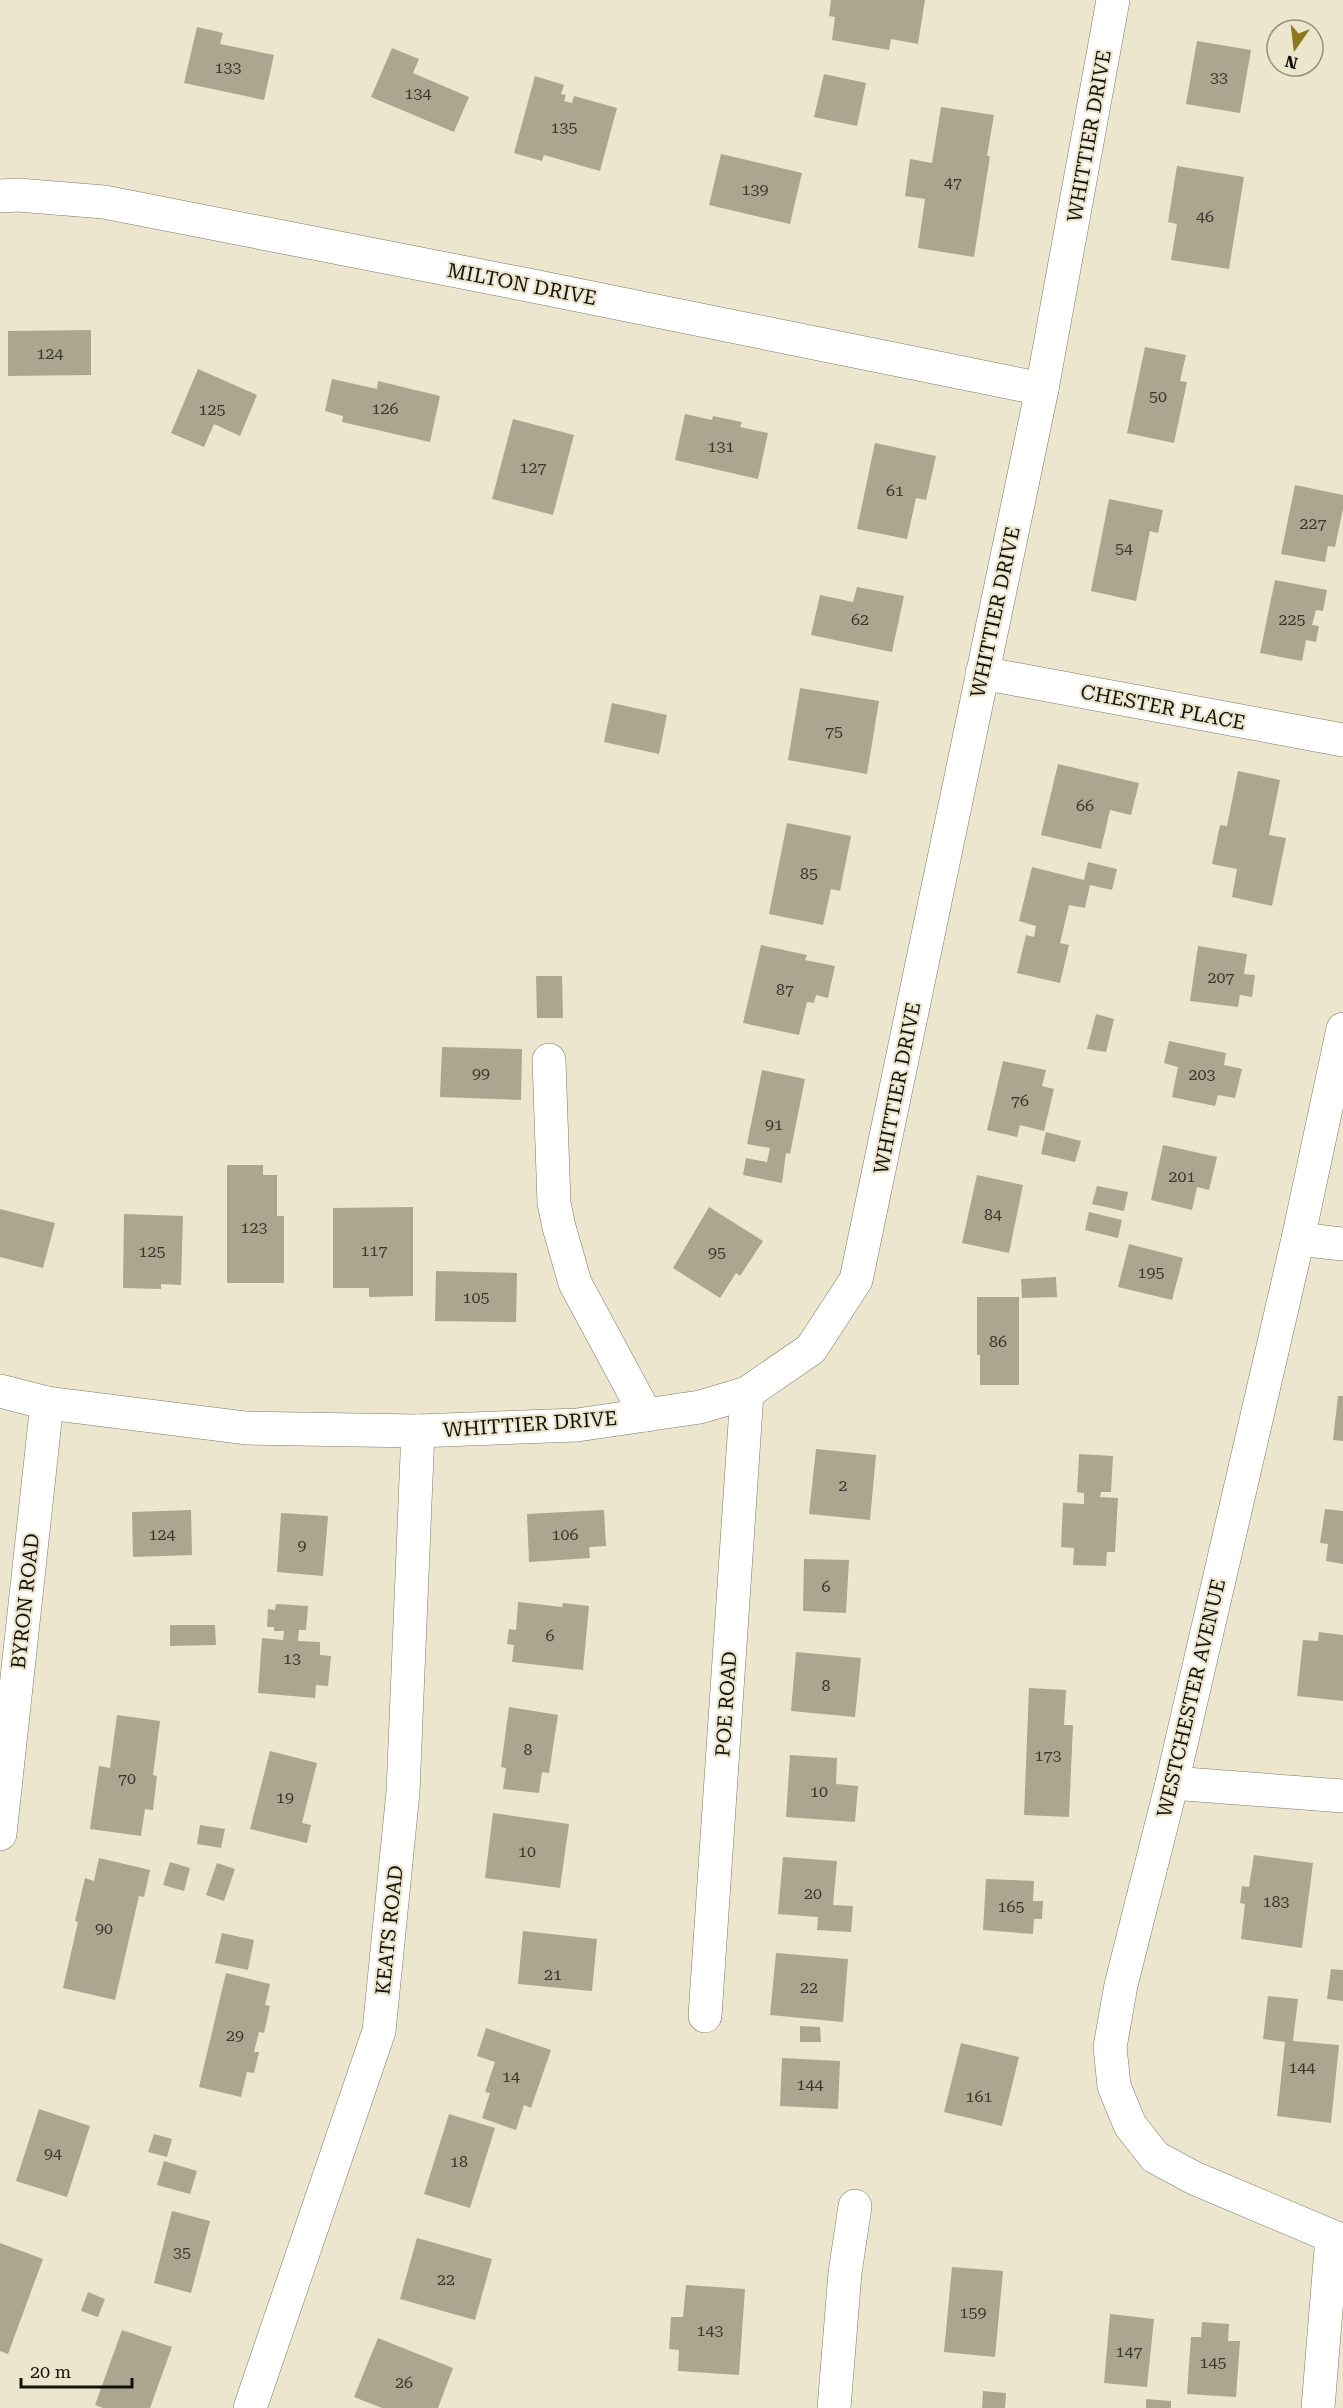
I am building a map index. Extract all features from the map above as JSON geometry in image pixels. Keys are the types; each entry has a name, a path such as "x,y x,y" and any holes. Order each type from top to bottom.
{"street":[{"name":"WHITTIER DRIVE","path":"0,1391 47,1403 246,1428 418,1431 577,1425 700,1407 747,1393 811,1349 856,1280 1042,389 1113,0"},
{"name":"MILTON DRIVE","path":"0,196 18,195 104,202 1042,389"},
{"name":"CHESTER PLACE","path":"982,674 1343,740"},
{"name":"WESTCHESTER AVENUE","path":"1337,2239 1194,2178 1155,2157 1130,2125 1114,2086 1110,2047 1121,1985 1172,1782 1298,1239 1343,1029"},
{"path":"549,1060 554,1203 559,1227 575,1283 646,1415"},
{"path":"1298,1239 1343,1244"},
{"name":"POE ROAD","path":"705,2016 747,1393"},
{"name":"BYRON ROAD","path":"0,1834 47,1403"},
{"name":"KEATS ROAD","path":"250,2408 379,2031 403,1792 418,1431"},
{"path":"1172,1782 1343,1796"},
{"path":"834,2408 845,2273 855,2206"},
{"path":"1318,2408 1337,2239"}],"building":[{"path":"831,0 925,0 918,44 891,39 889,50 832,40 835,17 829,16"},
{"path":"197,27 223,33 220,44 274,55 264,100 184,83"},
{"path":"1197,41 1251,50 1240,113 1186,104"},
{"path":"392,48 419,59 413,73 469,97 454,132 371,97"},
{"path":"824,74 866,83 857,126 814,117"},
{"path":"535,76 564,85 561,94 566,95 564,101 572,103 574,96 617,108 600,171 544,155 542,161 514,153"},
{"path":"941,107 994,115 974,257 918,248 925,199 905,196 910,159 932,163"},
{"path":"721,154 802,173 790,224 709,205"},
{"path":"1177,166 1244,177 1229,269 1171,260 1177,224 1168,222"},
{"path":"91,330 91,375 8,376 8,331"},
{"path":"1145,347 1186,355 1180,381 1187,382 1174,443 1127,433"},
{"path":"198,369 257,395 240,436 214,424 204,447 171,433"},
{"path":"332,379 377,389 378,381 440,396 430,442 342,422 343,416 325,411"},
{"path":"685,414 712,420 713,416 742,422 740,427 768,433 758,479 675,460"},
{"path":"513,419 574,435 553,515 492,499"},
{"path":"875,443 936,456 926,500 916,498 907,539 857,529"},
{"path":"1295,485 1343,495 1343,509 1335,547 1328,546 1325,562 1281,554"},
{"path":"1109,499 1163,510 1158,533 1150,531 1136,601 1091,591"},
{"path":"1275,580 1327,590 1323,611 1316,610 1312,625 1319,626 1316,642 1306,640 1302,661 1260,653"},
{"path":"857,587 904,596 892,652 811,635 820,595 853,602"},
{"path":"800,688 879,701 867,774 788,760"},
{"path":"612,703 667,715 659,754 604,742"},
{"path":"1058,764 1139,783 1131,815 1110,810 1101,849 1041,835"},
{"path":"1238,771 1280,780 1269,835 1286,838 1272,906 1232,897 1237,869 1212,864 1220,825 1227,826"},
{"path":"787,823 851,836 840,891 831,889 823,925 769,914"},
{"path":"1088,862 1117,869 1112,890 1090,885 1085,908 1069,905 1060,943 1069,945 1060,983 1017,973 1026,935 1034,937 1036,926 1019,921 1032,867 1084,880"},
{"path":"761,945 807,955 805,960 835,966 828,998 816,995 814,1003 807,1002 799,1035 743,1023"},
{"path":"1198,946 1247,954 1244,974 1255,975 1252,997 1240,995 1238,1007 1190,1001"},
{"path":"536,976 562,976 563,1018 537,1018"},
{"path":"1096,1014 1114,1019 1106,1052 1087,1049"},
{"path":"1169,1041 1226,1053 1224,1065 1242,1069 1235,1098 1218,1095 1215,1106 1172,1097 1178,1067 1164,1063"},
{"path":"442,1047 522,1049 521,1100 440,1097"},
{"path":"1003,1061 1046,1070 1042,1086 1054,1089 1044,1131 1020,1125 1017,1137 987,1130"},
{"path":"762,1070 805,1079 790,1154 786,1153 782,1183 743,1175 746,1158 767,1162 770,1148 747,1144"},
{"path":"1046,1132 1081,1141 1075,1162 1041,1154"},
{"path":"1163,1145 1217,1157 1209,1190 1197,1187 1192,1210 1151,1200"},
{"path":"227,1165 263,1165 263,1175 277,1175 277,1216 284,1216 284,1283 227,1283"},
{"path":"977,1175 1023,1185 1009,1253 962,1243"},
{"path":"1097,1186 1128,1192 1124,1211 1092,1204"},
{"path":"413,1207 413,1296 369,1297 369,1288 333,1288 333,1208"},
{"path":"709,1207 763,1241 740,1276 736,1273 720,1298 673,1268"},
{"path":"0,1209 55,1223 43,1268 0,1257"},
{"path":"1089,1212 1122,1220 1118,1238 1085,1230"},
{"path":"124,1214 183,1216 181,1285 161,1284 161,1289 123,1288"},
{"path":"1129,1244 1183,1258 1172,1300 1118,1287"},
{"path":"436,1271 517,1273 516,1322 435,1321"},
{"path":"1056,1277 1057,1297 1022,1298 1021,1279"},
{"path":"977,1297 1019,1297 1019,1385 980,1385 980,1355 977,1355"},
{"path":"1338,1396 1343,1396 1343,1441 1333,1440"},
{"path":"816,1449 876,1455 870,1520 809,1514"},
{"path":"1079,1454 1113,1456 1111,1492 1101,1492 1100,1497 1118,1498 1115,1552 1107,1552 1106,1566 1073,1565 1074,1548 1061,1547 1063,1503 1084,1504 1084,1493 1077,1492"},
{"path":"1325,1509 1343,1511 1343,1564 1326,1561 1328,1544 1320,1543"},
{"path":"191,1510 192,1555 133,1557 132,1512"},
{"path":"604,1510 606,1546 589,1547 590,1558 529,1562 527,1514"},
{"path":"281,1513 328,1516 323,1576 277,1572"},
{"path":"804,1559 849,1560 846,1613 803,1611"},
{"path":"518,1602 562,1607 563,1603 589,1606 583,1670 512,1662 514,1645 507,1644 509,1629 516,1630"},
{"path":"276,1604 308,1606 306,1630 299,1630 298,1641 320,1642 320,1655 331,1656 328,1686 316,1685 315,1698 258,1693 262,1638 283,1640 284,1631 274,1631 274,1627 267,1627 268,1609 275,1610"},
{"path":"170,1625 215,1625 216,1645 170,1646"},
{"path":"1319,1632 1343,1635 1343,1701 1297,1696 1303,1640 1318,1641"},
{"path":"796,1652 861,1658 855,1717 791,1711"},
{"path":"1029,1688 1066,1690 1064,1725 1073,1725 1069,1817 1024,1815"},
{"path":"509,1707 558,1715 549,1773 542,1772 539,1793 503,1789 506,1768 501,1767"},
{"path":"117,1715 160,1721 153,1775 157,1776 153,1810 145,1809 141,1836 90,1829 99,1766 110,1768"},
{"path":"270,1751 317,1763 302,1823 311,1825 307,1843 250,1829"},
{"path":"790,1755 837,1758 836,1784 858,1786 855,1822 786,1817"},
{"path":"493,1813 569,1824 560,1888 485,1878"},
{"path":"200,1825 225,1829 221,1848 197,1844"},
{"path":"1254,1855 1313,1863 1302,1948 1241,1939 1245,1904 1240,1903 1242,1886 1249,1887"},
{"path":"783,1857 837,1861 833,1905 853,1906 851,1932 817,1930 818,1917 778,1914"},
{"path":"99,1858 150,1870 144,1897 139,1896 115,2000 63,1988 85,1878 94,1881"},
{"path":"170,1862 190,1868 184,1891 163,1885"},
{"path":"217,1863 235,1869 224,1901 206,1895"},
{"path":"986,1879 1034,1881 1033,1901 1043,1901 1042,1919 1034,1919 1033,1934 983,1930"},
{"path":"523,1931 597,1939 592,1991 518,1984"},
{"path":"222,1933 254,1940 248,1970 215,1963"},
{"path":"776,1953 848,1959 843,2022 770,2015"},
{"path":"1331,1969 1343,1970 1343,2001 1327,1999"},
{"path":"226,1973 270,1984 265,2005 270,2006 264,2033 259,2032 254,2052 259,2052 254,2073 247,2072 241,2097 199,2087"},
{"path":"1268,1996 1298,1999 1293,2041 1339,2045 1331,2123 1277,2116 1285,2042 1263,2039"},
{"path":"800,2026 820,2027 821,2042 800,2042"},
{"path":"486,2028 551,2050 531,2108 524,2105 516,2130 482,2118 490,2093 485,2092 495,2062 477,2056"},
{"path":"961,2043 1019,2057 1002,2126 944,2112"},
{"path":"782,2058 840,2061 838,2109 780,2106"},
{"path":"39,2109 90,2126 67,2197 16,2181"},
{"path":"449,2114 495,2128 470,2208 424,2194"},
{"path":"154,2134 172,2139 167,2157 148,2152"},
{"path":"164,2161 197,2171 190,2194 157,2185"},
{"path":"172,2211 210,2221 191,2293 154,2283"},
{"path":"417,2238 492,2259 475,2320 400,2299"},
{"path":"0,2243 43,2259 8,2354 0,2351"},
{"path":"952,2267 1003,2271 995,2357 944,2352"},
{"path":"686,2285 745,2289 739,2375 678,2371 679,2350 669,2349 671,2317 683,2317"},
{"path":"88,2292 105,2299 98,2317 81,2311"},
{"path":"1110,2314 1154,2319 1147,2387 1104,2383"},
{"path":"1202,2322 1229,2324 1228,2341 1240,2341 1236,2397 1187,2394 1191,2337 1201,2337"},
{"path":"122,2330 172,2347 150,2408 103,2408 95,2405"},
{"path":"378,2338 453,2368 438,2408 382,2408 354,2397"},
{"path":"983,2391 1006,2393 1005,2408 982,2408"},
{"path":"1146,2399 1171,2401 1171,2408 1146,2408"}]}
